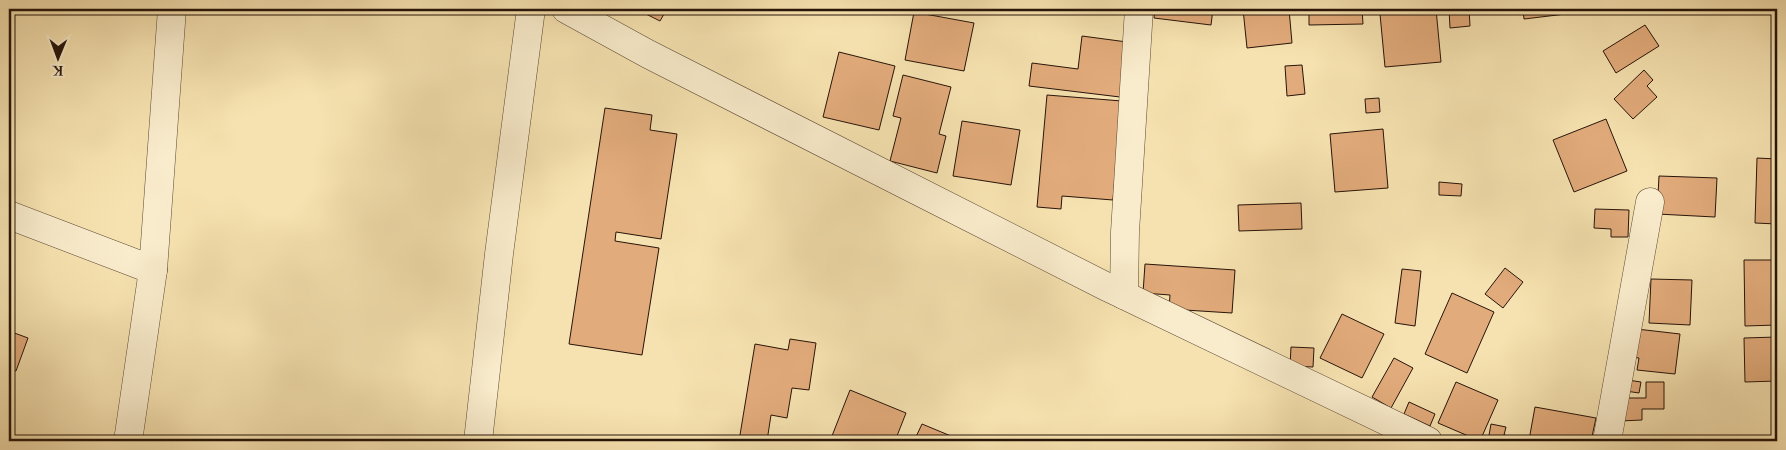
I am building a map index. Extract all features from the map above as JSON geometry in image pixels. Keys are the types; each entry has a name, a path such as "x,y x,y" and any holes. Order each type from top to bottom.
{"street":[{"path":"128,441 153,270 172,9"},
{"path":"478,441 531,9"},
{"path":"566,9 648,54 1124,295 1428,441"},
{"path":"1124,295 1125,232 1139,9"},
{"path":"1607,441 1650,202"},
{"path":"9,215 153,270"}],"building":[{"path":"636,9 667,9 660,21"},
{"path":"1155,9 1213,9 1211,25 1154,18"},
{"path":"1243,9 1289,9 1292,43 1247,48"},
{"path":"1309,9 1362,9 1363,24 1309,25"},
{"path":"1436,9 1441,62 1385,67 1380,14"},
{"path":"1449,9 1469,9 1470,26 1450,28"},
{"path":"1523,9 1574,9 1574,13 1524,19"},
{"path":"1654,9 1722,9 1722,13 1654,14"},
{"path":"914,12 974,23 964,71 905,60"},
{"path":"1645,25 1659,46 1616,73 1603,51"},
{"path":"1082,36 1127,42 1120,97 1029,86 1032,63 1078,69"},
{"path":"839,52 895,66 879,130 823,117"},
{"path":"1302,65 1305,94 1287,96 1285,66"},
{"path":"1644,70 1653,80 1647,86 1657,97 1633,119 1614,99"},
{"path":"903,75 951,87 939,134 946,136 937,173 890,161 901,118 893,116"},
{"path":"1047,95 1122,101 1113,200 1062,196 1061,209 1037,207"},
{"path":"1379,98 1380,112 1366,113 1365,99"},
{"path":"605,108 652,115 650,130 677,134 661,239 616,232 615,241 659,248 642,355 569,344"},
{"path":"1606,119 1627,171 1574,192 1553,140"},
{"path":"962,121 1020,130 1011,185 953,176"},
{"path":"1383,129 1388,188 1335,192 1330,134"},
{"path":"1757,158 1777,159 1777,224 1755,223"},
{"path":"1659,176 1717,178 1715,217 1657,214"},
{"path":"1439,182 1462,184 1461,196 1439,195"},
{"path":"1301,203 1302,229 1239,231 1238,205"},
{"path":"1595,209 1629,210 1628,237 1611,237 1611,229 1594,228"},
{"path":"1744,260 1777,260 1777,325 1745,326"},
{"path":"1145,264 1235,270 1232,313 1169,309 1170,295 1143,293"},
{"path":"1505,268 1523,282 1503,308 1485,294"},
{"path":"1402,269 1421,271 1415,326 1395,323"},
{"path":"1651,279 1692,280 1690,325 1649,323"},
{"path":"1452,293 1494,312 1467,373 1425,354"},
{"path":"1342,314 1384,334 1362,378 1320,358"},
{"path":"1628,328 1680,334 1675,374 1637,370 1639,358 1625,356"},
{"path":"9,331 28,338 16,371 10,370 9,374"},
{"path":"1777,337 1777,381 1745,382 1744,338"},
{"path":"790,339 816,343 809,390 792,388 787,418 771,415 767,441 739,441 755,344 788,350"},
{"path":"1291,347 1314,348 1313,367 1290,366"},
{"path":"1394,358 1413,368 1391,408 1372,397"},
{"path":"1621,379 1641,382 1639,393 1619,390"},
{"path":"1456,382 1498,400 1480,441 1438,423"},
{"path":"1646,382 1664,382 1664,409 1642,409 1642,420 1620,421 1620,398 1646,398"},
{"path":"850,390 906,413 895,441 830,441"},
{"path":"1409,402 1435,414 1430,426 1404,414"},
{"path":"1535,407 1596,418 1591,441 1488,441 1491,424 1506,427 1504,435 1529,440"},
{"path":"922,424 963,441 914,441"}]}
